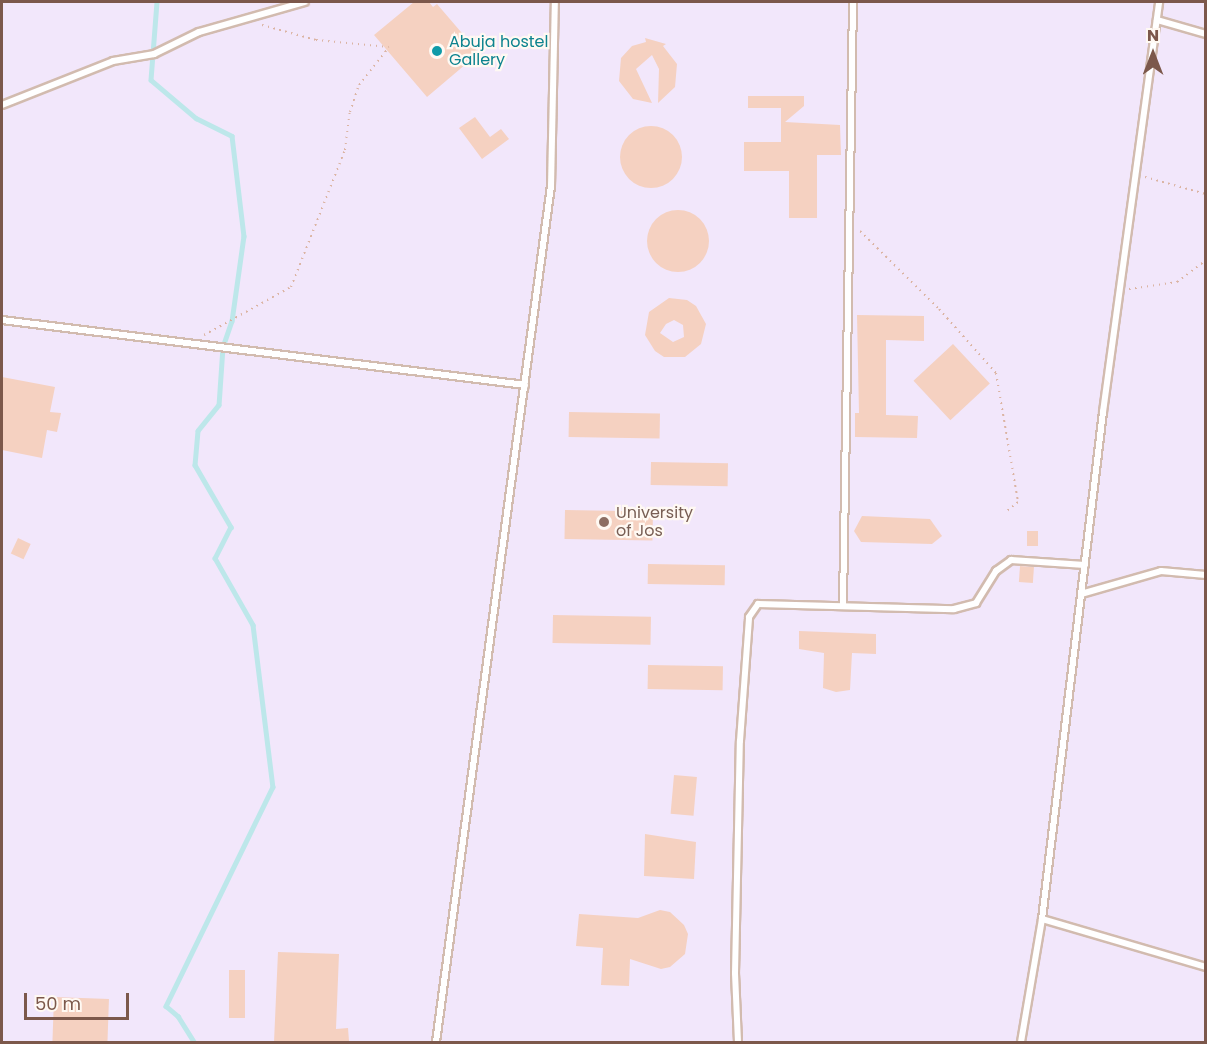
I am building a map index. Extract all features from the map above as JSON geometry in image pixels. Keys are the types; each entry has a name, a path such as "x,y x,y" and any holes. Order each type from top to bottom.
{"lane":[{"path":"2,105 113,61 154,54 199,32 305,2"},
{"path":"436,1042 551,186 555,2"},
{"path":"843,604 852,223 854,2"},
{"path":"1021,1042 1042,920 1081,594 1159,2"},
{"path":"1157,20 1206,34"},
{"path":"2,320 525,385"},
{"path":"738,1042 735,973 740,741 748,617 758,604 843,604 954,609 976,603 996,571 1011,560 1085,565"},
{"path":"1081,594 1161,571 1206,574"},
{"path":"1042,920 1206,967"}],"path":[{"path":"190,343 291,287 345,150 350,112 359,85 390,47 316,40 242,20"},
{"path":"1136,175 1206,194"},
{"path":"852,223 939,309 996,373 1018,502 1006,512"},
{"path":"1120,290 1177,282 1206,260"}],"shaded area":[{"name":"University of Jos","path":"2,2 1205,2 1205,1042 2,1042"}],"building":[{"name":"Abuja hostel Gallery","path":"414,2 429,2 433,7 437,4 479,53 427,97 374,35"},
{"path":"645,38 666,44 663,46 677,64 675,87 658,103 659,69 652,55 636,69 652,103 633,99 619,81 621,58 632,46 646,42"},
{"path":"748,96 804,96 804,106 785,122 840,125 841,155 817,155 817,218 789,218 789,171 744,171 744,142 781,142 781,108 748,108"},
{"path":"475,117 490,137 501,129 509,139 482,159 459,128"},
{"path":"651,126 668,131 673,135 677,140 682,157 677,174 673,179 668,183 651,188 634,183 629,179 625,174 620,157 625,140 629,135 634,131"},
{"path":"678,210 700,219 709,241 700,263 678,272 656,263 647,241 656,219"},
{"path":"669,298 687,300 696,306 706,324 701,344 685,357 664,357 655,351 645,335 649,312","holes":["674,320 683,325 684,337 673,342 660,333 666,324"]},
{"path":"857,315 924,316 924,341 886,340 886,415 918,416 917,438 855,437 855,413 859,413"},
{"path":"953,344 990,383 950,420 914,381"},
{"path":"2,377 55,387 50,412 61,413 57,432 47,430 42,458 2,450"},
{"path":"569,412 660,414 660,439 569,437"},
{"path":"651,462 728,463 728,486 651,485"},
{"path":"565,510 653,512 652,541 564,539"},
{"path":"862,516 930,519 942,536 932,544 861,542 854,531"},
{"path":"1027,531 1038,531 1038,546 1027,546"},
{"path":"18,538 31,544 24,559 11,553"},
{"path":"648,564 725,565 725,585 648,584"},
{"path":"1020,566 1034,567 1033,583 1019,582"},
{"path":"553,615 651,617 650,645 553,643"},
{"path":"799,631 876,634 876,654 852,653 850,690 836,692 823,688 824,653 799,649"},
{"path":"648,665 723,666 723,690 648,689"},
{"path":"674,775 697,777 694,816 671,814"},
{"path":"645,834 696,842 694,879 644,876"},
{"path":"660,910 670,912 684,925 688,934 685,954 670,967 661,969 630,959 629,986 601,985 603,948 576,946 579,914 638,918"},
{"path":"278,952 339,954 336,1029 348,1028 349,1041 274,1042"},
{"path":"229,970 245,970 245,1018 229,1018"},
{"path":"54,997 109,999 107,1042 52,1042"}],"waterway":[{"path":"157,2 151,80 196,118 232,136 244,236 232,321 223,347 219,405 198,431 195,465 231,527 215,558 253,625 273,787 166,1006 178,1016 194,1042"}],"place":[{"name":"Abuja hostel Gallery","path":"437,51"},
{"name":"University of Jos","path":"604,522"}]}
